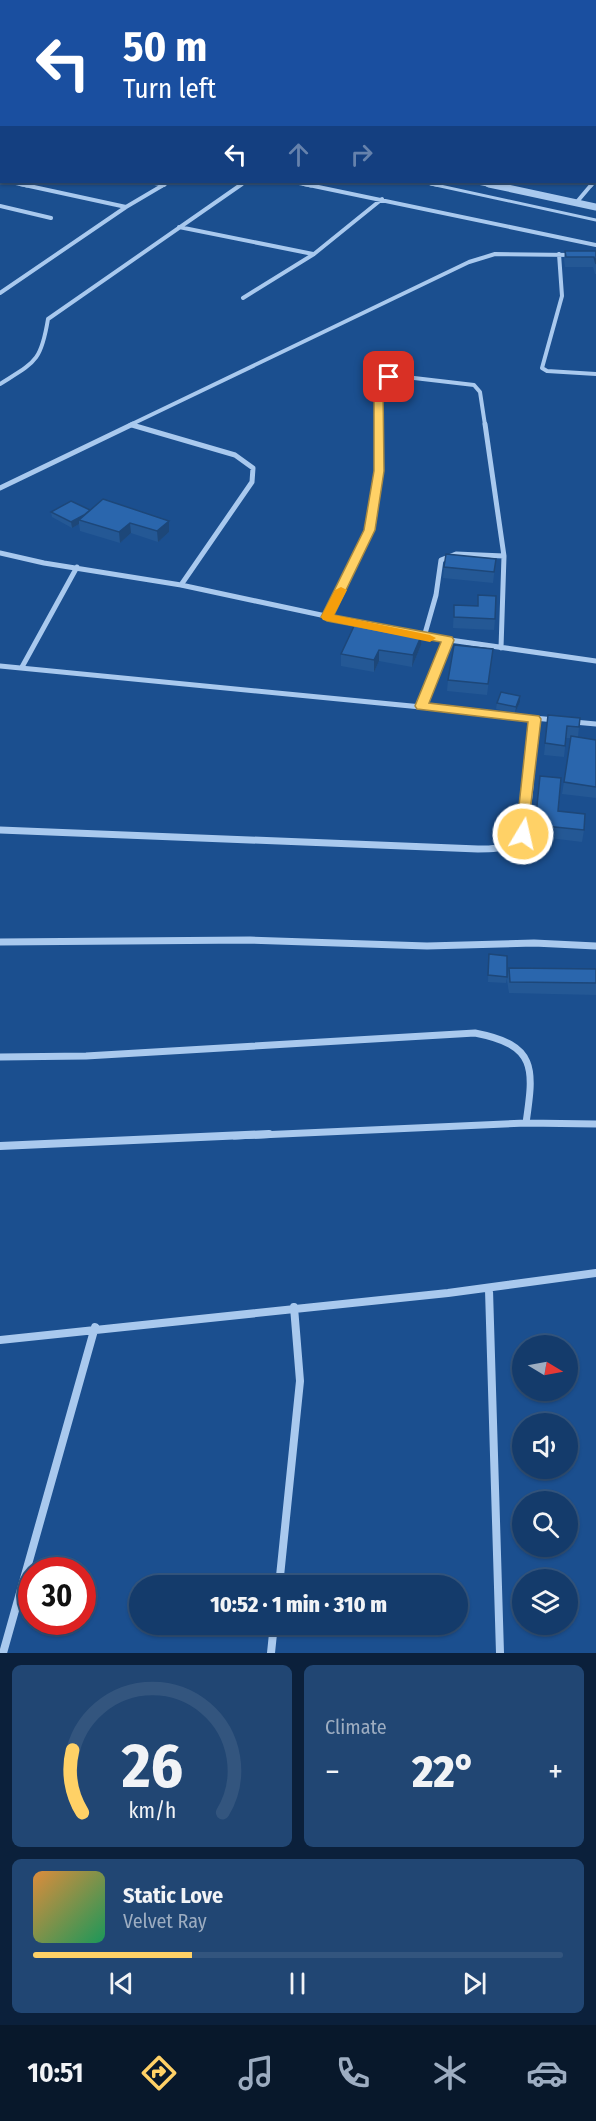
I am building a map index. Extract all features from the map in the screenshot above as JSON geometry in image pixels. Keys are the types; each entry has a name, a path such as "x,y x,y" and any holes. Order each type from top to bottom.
{"street":[{"path":"14,183 126,207"},
{"path":"151,183 164,185"},
{"path":"0,293 126,207 167,183"},
{"path":"0,384 36,361 44,345 48,319 243,183"},
{"path":"297,183 596,245"},
{"path":"490,183 596,207"},
{"path":"576,203 593,183"},
{"path":"243,298 314,254 382,200"},
{"path":"0,206 51,218"},
{"path":"179,227 314,254"},
{"path":"559,254 562,296 542,368 547,371 596,374"},
{"path":"0,488 469,262 495,255 577,255"},
{"path":"327,617 370,530 379,471 378,386 381,379 397,376 478,386 504,556 501,648"},
{"path":"132,424 248,460 256,473 181,585"},
{"path":"0,553 181,585 424,637 596,661"},
{"path":"424,637 436,595 441,560 456,554 504,556"},
{"path":"22,667 77,567"},
{"path":"422,706 448,640"},
{"path":"0,666 596,724"},
{"path":"0,830 478,849 507,847 516,843 523,834 535,719"},
{"path":"0,942 250,940 427,946 534,943 596,946"},
{"path":"0,1056 86,1056 475,1033 508,1039 530,1065 531,1089 526,1123"},
{"path":"0,1146 526,1123 596,1124"},
{"path":"0,1340 95,1327 489,1290 596,1273"},
{"path":"489,1290 500,1653"},
{"path":"280,1575 300,1381 294,1307"},
{"path":"3,1653 95,1327"},
{"path":"271,1653 273,1635"}],"lane":[{"path":"425,183 596,220"}],"building":[{"path":"565,251 596,251 596,264 594,257 566,257"},
{"path":"103,499 169,521 157,531 130,523 119,532 79,520"},
{"path":"71,501 90,510 71,522 51,512"},
{"path":"446,554 496,559 494,572 444,567"},
{"path":"478,595 496,596 495,619 454,617 454,605 478,606"},
{"path":"355,624 422,634 413,655 379,650 374,660 341,654"},
{"path":"454,645 493,649 488,684 448,680"},
{"path":"501,692 520,696 516,707 497,703"},
{"path":"548,715 580,718 579,727 567,726 565,746 545,743"},
{"path":"571,736 596,740 596,787 564,782"},
{"path":"540,776 561,778 558,811 585,814 584,830 535,825"},
{"path":"489,954 507,956 507,977 488,975"},
{"path":"509,968 596,969 596,983 510,982"}],"slow traffic":[{"path":"341,590 327,617 430,638"}],"route":[{"path":"389,377 381,379 378,386 379,471 370,530 327,617 448,640 422,706 535,719 530,786 523,834"}]}
